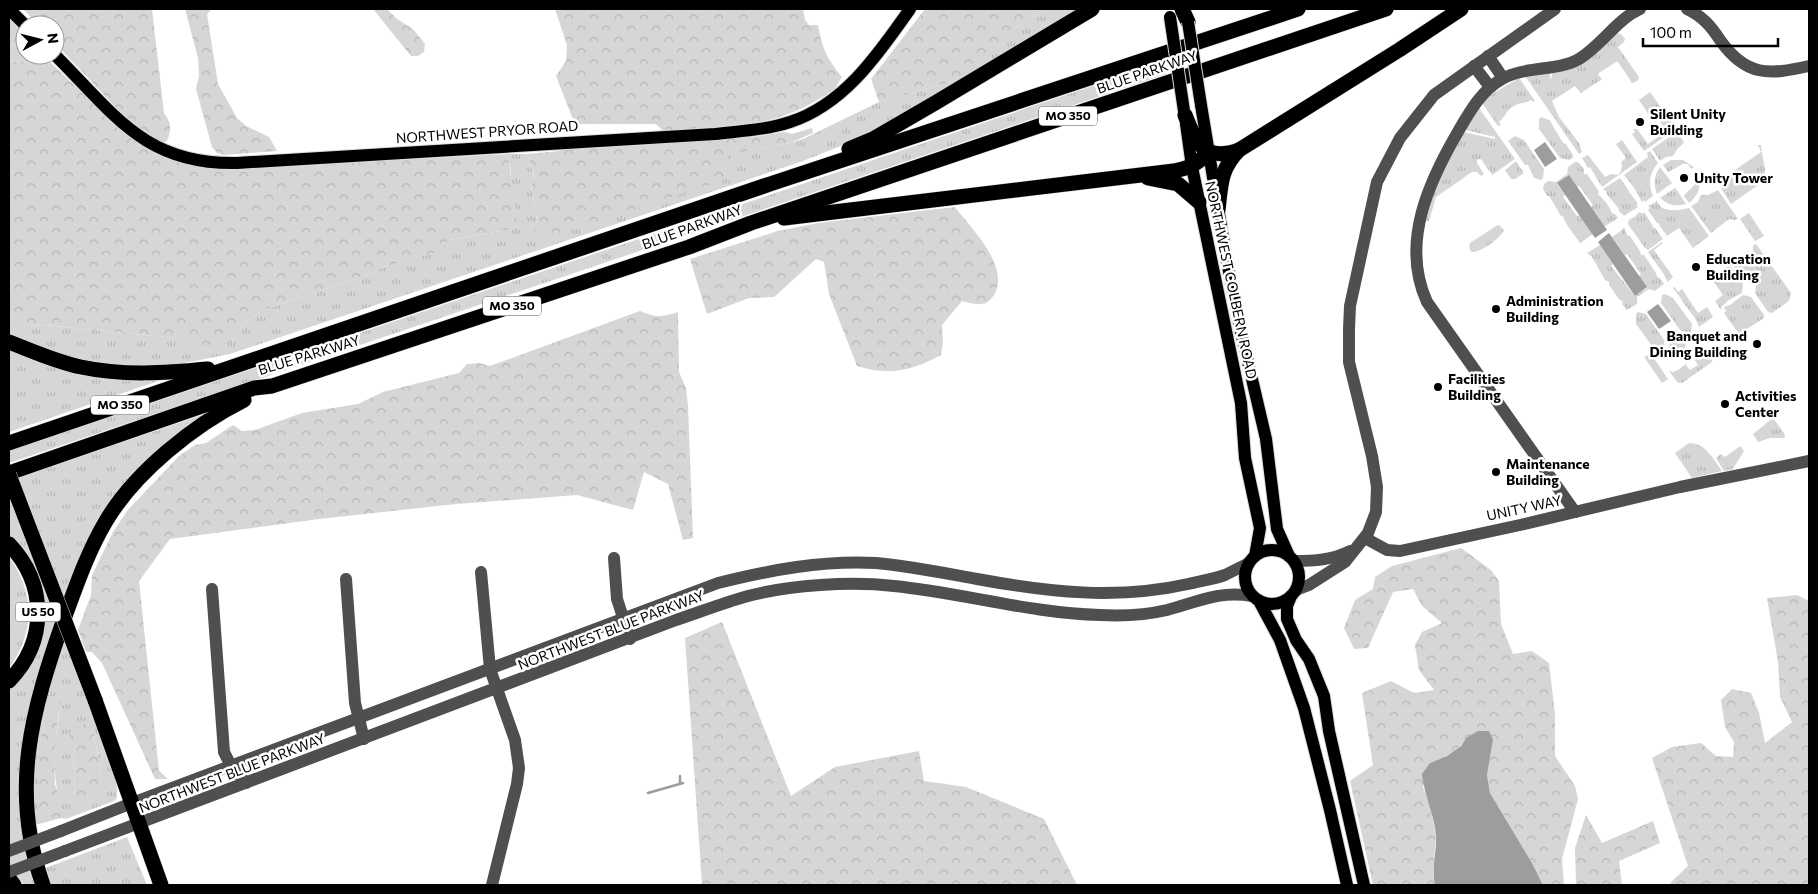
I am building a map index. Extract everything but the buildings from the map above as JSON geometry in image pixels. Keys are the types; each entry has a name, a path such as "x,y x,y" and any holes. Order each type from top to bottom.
{"highway":[{"path":"770,184 873,139 1092,9"},
{"name":"BLUE PARKWAY","path":"9,443 770,184 1298,9"},
{"name":"BLUE PARKWAY","path":"9,474 254,388 272,386 688,247 751,223 1386,9"},
{"path":"1218,210 1222,175 1227,164 1239,150 1461,9"},
{"path":"1185,113 1198,144 1220,155 1239,150"},
{"path":"751,223 1139,176 1192,167 1202,159 1208,150"},
{"path":"1139,176 1178,184 1200,202"},
{"path":"9,342 81,367 121,373 163,373 232,367"},
{"path":"43,885 28,828 25,796 26,765 38,700 79,578 92,548 106,521 130,490 169,450 225,409 272,386"},
{"path":"9,474 95,700 161,885"},
{"name":"US 50","path":"9,544 18,553 28,570 35,589 38,608 36,632 30,652 21,669 9,681"},
{"path":"9,878 14,885"}],"main road":[{"name":"NORTHWEST PRYOR ROAD","path":"65,65 128,130 161,150 191,160 210,163 237,163 715,134 768,128 792,121 814,111 861,75 910,9"},
{"name":"NORTHWEST COLBERN ROAD","path":"1179,13 1201,105 1241,332 1266,439 1277,529 1279,537 1291,559"},
{"name":"NORTHWEST COLBERN ROAD","path":"1179,13 1185,113 1192,167 1241,403 1245,458 1251,493 1259,518 1259,540 1252,559"},
{"path":"1347,885 1304,708 1280,640 1247,589 1246,571 1252,559 1263,552 1272,550 1281,552 1291,559 1298,572 1299,580 1286,606 1287,619 1296,640 1309,659 1324,696 1329,731 1364,885"},
{"path":"1255,599 1267,604 1276,604 1284,602 1294,593"}],"street":[{"path":"1294,593 1345,562 1365,538 1376,512 1377,487 1372,456 1349,362 1350,306 1377,182 1400,138 1434,94 1556,9"},
{"path":"1575,512 1427,302 1420,282 1416,258 1418,229 1425,201 1435,174 1472,108 1490,87 1503,78 1520,72 1577,60 1591,50 1629,15 1640,9"},
{"path":"1687,9 1704,19 1727,50 1738,61 1753,70 1770,73 1809,66"},
{"path":"1488,56 1503,78"},
{"path":"1474,66 1490,87"},
{"name":"UNITY WAY","path":"1365,538 1387,550 1400,551 1691,485 1809,461"},
{"path":"1291,559 1319,561 1339,557 1357,548"},
{"path":"614,558 617,599 630,639"},
{"name":"NORTHWEST BLUE PARKWAY","path":"9,851 718,583 778,569 842,563 906,566 1053,591 1111,593 1158,590 1183,585 1224,575 1252,559"},
{"path":"481,572 490,669 515,740 519,768 518,784 492,885"},
{"path":"346,578 355,703 364,739"},
{"name":"NORTHWEST BLUE PARKWAY","path":"9,872 496,690 676,620 748,596 824,585 893,586 1040,611 1101,615 1165,610 1225,594 1255,599"},
{"path":"212,590 224,752 231,766 246,783"}],"green space":[{"path":"23,9 152,9 164,113 170,126 167,141 161,143 136,126 120,112 65,54 65,15 29,15"},
{"path":"185,9 212,9 207,14 218,84 237,118 246,126 269,137 277,151 224,155 217,153 212,147 196,89 199,76 198,58"},
{"path":"373,9 387,9 397,19 413,29 425,44 424,52 418,56 411,56"},
{"path":"555,9 803,9 805,20 809,25 818,25 826,53 832,65 842,77 834,90 828,94 799,110 762,122 722,128 663,131 656,124 578,124 572,117 556,76 566,61 567,45"},
{"path":"925,9 1045,9 1010,32 1007,45 951,82 879,102 871,79"},
{"path":"1045,9 1080,9 880,127 851,142 803,161 230,354 162,366 122,366 72,357 9,334 9,317 35,326 44,325 176,338 201,349 229,344 247,321 263,310 368,275 383,267 434,253 450,240 512,229 511,172 508,154 527,154 535,179 531,186 538,224 724,175 728,155 803,139 879,102 951,82 1010,32"},
{"path":"9,18 15,24 15,46 9,46"},
{"path":"1616,33 1621,34 1625,39 1618,47 1639,77 1638,80 1634,83 1630,82 1618,62 1616,62 1599,73 1598,75 1602,79 1581,93 1575,86 1552,101 1559,117 1579,143 1582,152 1579,154 1525,76 1550,72 1551,79 1553,70"},
{"path":"9,46 15,46 15,61 9,61"},
{"path":"9,61 15,61 15,65 53,65 124,132 142,145 163,156 184,162 249,168 508,154 517,221 512,229 450,240 435,253 383,267 368,275 263,310 247,321 229,344 215,349 201,349 176,338 44,325 35,326 9,317"},
{"path":"1164,62 1166,74 9,463 9,451"},
{"path":"1519,78 1535,101 1531,100 1512,107 1499,122 1501,125 1498,126 1482,103 1492,94"},
{"path":"1650,92 1676,129 1644,151 1632,134 1635,132 1633,129 1637,129 1648,144 1666,131 1654,113 1649,115 1639,100"},
{"path":"1479,108 1515,159 1492,175 1481,159 1477,160 1484,174 1481,176 1477,172 1472,172 1436,197 1429,221 1426,221 1434,188 1464,132 1495,139 1495,137 1465,130"},
{"path":"1542,117 1550,121 1563,143 1566,144 1573,155 1573,158 1569,160 1560,158 1539,129 1539,119"},
{"path":"812,128 813,133 790,143 729,155 724,175 720,181 542,240 534,230 538,224 531,186 535,178 527,154 559,151 567,145 699,141 761,136 784,132 792,134"},
{"path":"1678,131 1684,143 1673,156 1666,157 1660,161 1652,149"},
{"path":"1515,136 1524,140 1544,169 1541,180 1534,178 1528,165 1525,165 1508,141"},
{"path":"1622,140 1637,162 1602,187 1582,158 1588,155 1605,177 1611,174 1618,175 1621,171 1621,162 1626,158 1616,144"},
{"path":"1758,145 1761,145 1765,169 1764,181 1731,204 1721,188 1728,182 1725,177 1761,152"},
{"path":"1650,151 1658,163 1650,179 1653,196 1642,202 1624,175 1648,157 1647,153"},
{"path":"1671,160 1683,160 1694,167 1691,169 1688,164 1683,164 1668,172 1663,165"},
{"path":"1516,161 1524,173 1515,179 1511,179 1505,170"},
{"path":"1578,162 1584,169 1584,174 1587,174 1599,192 1598,194 1618,218 1604,227 1591,207 1593,205 1568,175 1557,184 1565,195 1563,197 1593,234 1580,243 1543,189 1544,184 1548,181 1556,182 1567,174 1568,167"},
{"path":"1660,167 1672,183 1657,194 1655,180"},
{"path":"1696,172 1699,189 1689,203 1684,196 1696,181 1694,174"},
{"path":"1620,178 1638,204 1636,205 1638,207 1624,216 1603,189"},
{"path":"1675,188 1686,204 1672,205 1660,198"},
{"path":"1718,190 1738,219 1729,219 1711,233 1691,206 1698,202 1701,195 1708,195"},
{"path":"1656,200 1661,207 1668,210 1689,208 1709,236 1693,248 1679,228 1667,236 1648,210 1650,208 1648,206 1656,202"},
{"path":"955,207 993,259 998,282 995,293 987,302 976,304 962,301 942,325 943,343 941,355 920,365 890,371 879,371 857,366 829,294 824,262 816,259 774,297 749,298 707,314 690,259 778,231 818,223"},
{"path":"1640,212 1642,214 1644,212 1652,227 1655,228 1663,239 1648,250 1628,224 1629,220"},
{"path":"1749,213 1764,236 1755,241 1740,219"},
{"path":"1499,225 1504,230 1502,234 1484,248 1471,252 1470,243"},
{"path":"1624,227 1627,235 1630,236 1641,255 1644,255 1657,277 1664,284 1655,291 1649,289 1637,297 1637,304 1627,310 1609,285 1609,282 1605,280 1592,257 1587,253 1600,245 1613,264 1611,266 1635,296 1647,288 1639,276 1641,274 1612,237"},
{"path":"1662,242 1654,250 1673,277 1668,282 1648,252"},
{"path":"1756,244 1791,293 1789,301 1772,313 1768,312 1755,293 1756,286 1754,283 1745,282 1733,265 1753,251 1753,246"},
{"path":"1730,265 1743,283 1742,293 1727,301 1721,307 1722,311 1715,301 1723,295 1711,278"},
{"path":"1675,287 1678,292 1682,289 1698,313 1707,307 1713,317 1699,327 1695,318 1673,288"},
{"path":"1665,294 1673,298 1692,324 1689,334 1680,330 1661,303 1662,295"},
{"path":"1743,295 1751,297 1764,315 1764,318 1739,334 1724,313 1726,311 1724,307 1730,305"},
{"path":"640,311 659,316 678,312 679,372 686,388 688,406 693,538 683,540 668,484 644,472 633,510 577,495 456,504 319,519 170,539 139,581 159,771 168,779 155,779 102,663 92,652 86,652 78,630 91,595 92,575 113,532 127,511 179,456 195,445 206,443 233,425 242,431 255,430 302,413 358,404 383,392 459,373 467,364 479,363 490,366"},
{"path":"1638,312 1646,314 1664,340 1665,351 1655,350 1636,324 1636,314"},
{"path":"1675,334 1687,338 1684,351 1669,350 1670,336"},
{"path":"9,345 167,378 9,432"},
{"path":"1705,345 1713,357 1712,362 1682,383 1678,383 1669,371 1678,370 1687,363 1686,365 1690,370 1698,365 1694,359 1691,359 1706,349"},
{"path":"1651,354 1668,379 1662,383 1644,357"},
{"path":"202,415 136,472 40,675 27,854 35,885 24,885 9,864 9,688 42,628 14,542 9,536 9,481"},
{"path":"1773,418 1784,433 1785,438 1770,438 1758,442 1753,434"},
{"path":"1689,443 1705,449 1722,471 1692,478 1675,453"},
{"path":"1740,446 1744,451 1733,469 1724,471 1716,458 1721,454 1725,457"},
{"path":"1461,548 1491,570 1499,581 1501,624 1513,654 1532,651 1549,663 1555,714 1555,756 1575,786 1578,799 1562,859 1564,885 1543,885 1490,793 1487,775 1493,740 1466,738 1455,750 1430,763 1423,787 1430,806 1436,835 1433,875 1435,885 1373,885 1350,781 1373,765 1362,693 1391,681 1414,693 1434,690 1419,670 1415,645 1422,632 1442,623 1422,606 1413,589 1393,592 1368,648 1354,649 1344,628 1355,600 1373,589 1375,577 1392,566"},
{"path":"9,557 18,570 24,584 28,612 24,641 18,655 9,668"},
{"path":"1797,595 1809,601 1809,885 1671,885 1670,883 1688,866 1652,758 1672,747 1701,743 1716,756 1733,757 1734,742 1725,727 1721,700 1732,689 1751,693 1759,713 1765,743 1792,722 1780,697 1778,662 1767,598"},
{"path":"722,622 791,796 835,767 919,751 924,781 966,787 1044,819 1077,885 702,885 685,638"},
{"path":"64,636 112,765 117,798 114,801 66,819 60,818 54,756 59,701 43,727 39,782 39,824 32,825 34,731","holes":["93,729 102,778 75,797 73,749"]},
{"path":"60,700 54,756 55,784 59,798 61,818 39,824 39,770 43,729 50,711"},
{"path":"85,724 93,729 102,778 98,796 83,803 75,798 73,749 69,739 71,730"},
{"path":"1586,815 1602,843 1653,821 1660,843 1619,861 1622,885 1576,885 1575,848"},
{"path":"127,837 147,885 48,885 43,869"}],"shaded area":[{"path":"1545,142 1557,159 1545,167 1534,150"},
{"path":"1569,175 1607,230 1595,238 1557,183"},
{"path":"1609,233 1647,287 1635,296 1598,242"},
{"path":"1658,304 1671,321 1659,329 1647,312"},
{"path":"1478,731 1489,731 1493,740 1487,775 1490,793 1543,885 1435,885 1436,835 1422,774 1430,763 1447,756 1461,746 1466,738"}],"waterway":[{"path":"680,776 680,784"},
{"path":"648,793 683,783"}],"place":[{"name":"Silent Unity Building","path":"1640,122"},
{"name":"Unity Tower","path":"1684,178"},
{"name":"Education Building","path":"1696,267"},
{"name":"Administration Building","path":"1496,309"},
{"name":"Banquet and Dining Building","path":"1757,344"},
{"name":"Facilities Building","path":"1438,387"},
{"name":"Activities Center","path":"1725,404"},
{"name":"Maintenance Building","path":"1496,472"}]}
